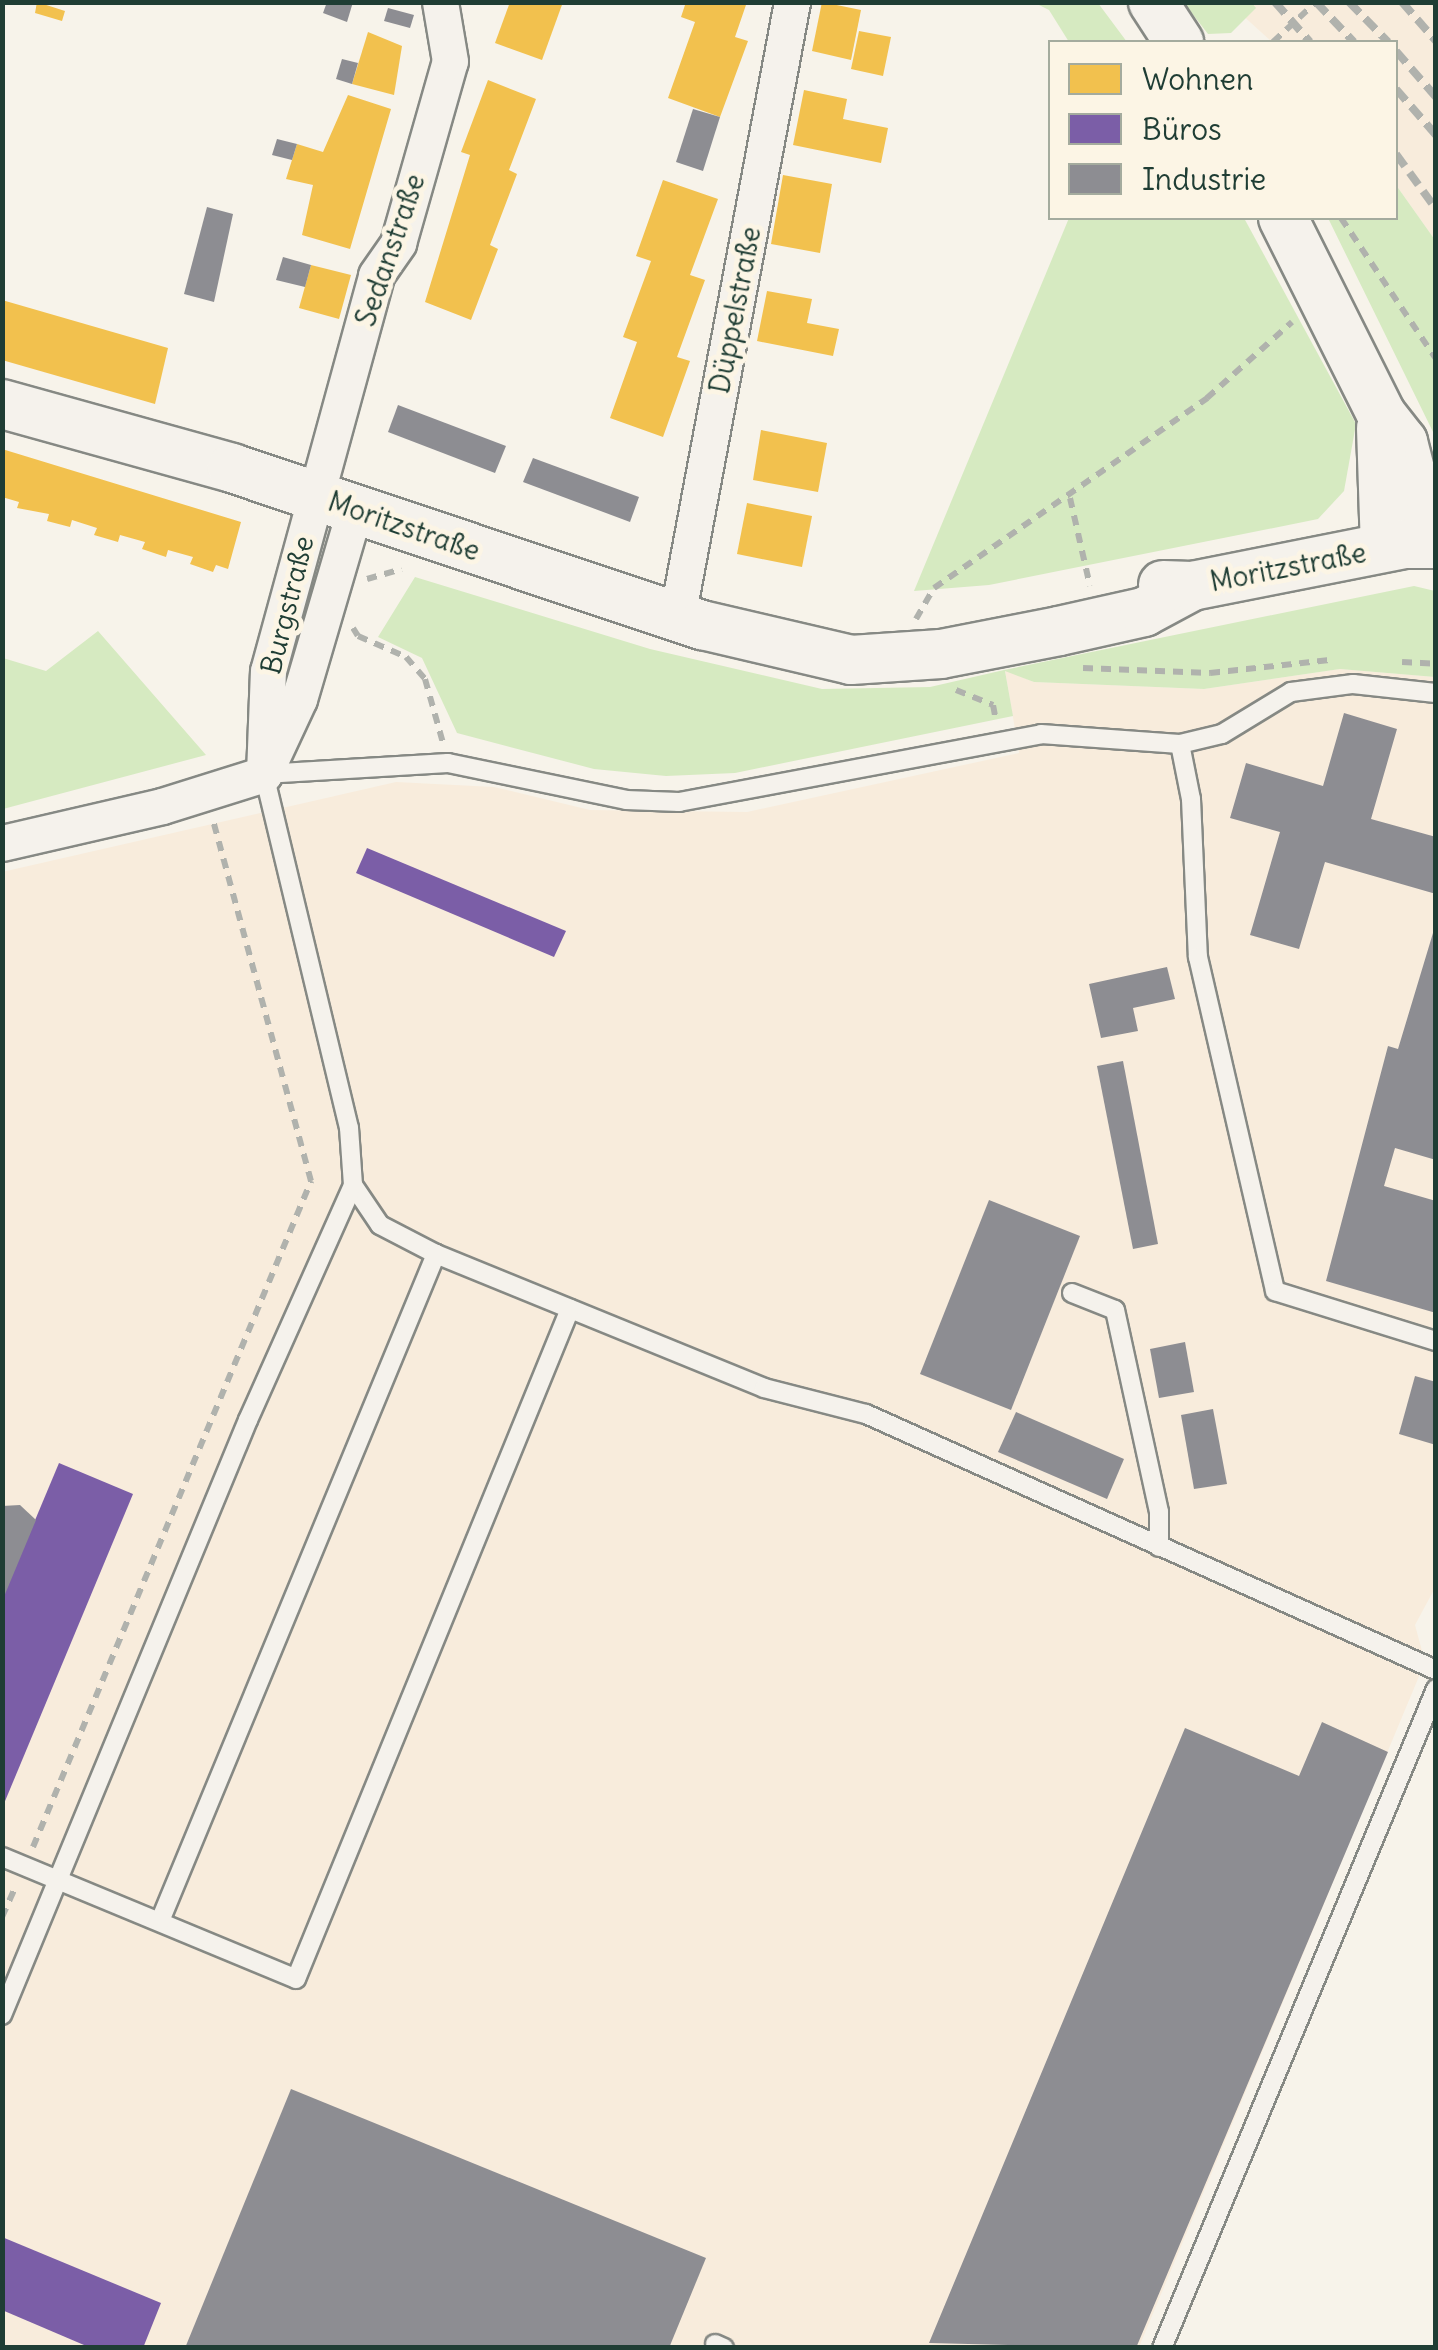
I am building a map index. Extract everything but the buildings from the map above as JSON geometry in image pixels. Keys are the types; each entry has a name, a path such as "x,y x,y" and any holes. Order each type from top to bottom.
{"main road":[{"path":"1153,2 1178,40"},
{"path":"1283,220 1381,414 1403,442 1416,545"},
{"name":"Moritzstraße","path":"2,404 334,502 746,638 806,646 852,660 941,654 1144,612 1192,586"},
{"name":"Moritzstraße","path":"806,646 910,630 1137,584 1192,586 1416,545"}],"street":[{"name":"Sedanstraße","path":"334,502 376,275 398,243 450,60 440,2"},
{"name":"Düppelstraße","path":"678,617 792,2"},
{"name":"Burgstraße","path":"264,774 299,699 330,596 334,502"},
{"name":"Burgstraße","path":"264,774 268,671 334,502"},
{"path":"2,843 206,793 264,774"}],"lane":[{"path":"2,2015 353,1185 349,1128 264,774 448,763 626,800 680,802 1041,734 1180,744 1222,734 1291,692 1352,684 1436,693"},
{"path":"1180,744 1191,799 1198,957 1275,1291 1436,1341"},
{"path":"353,1185 380,1225 436,1254 764,1388 866,1414 1436,1670"},
{"path":"160,1920 436,1254"},
{"path":"1072,1294 1115,1310 1158,1512 1159,1547"},
{"path":"2,1857 296,1979 570,1309"},
{"path":"1162,2348 1436,1688"}],"path":[{"path":"1275,40 1316,2"},
{"path":"1342,220 1436,359"},
{"path":"910,630 934,588 1070,498 1206,398 1322,294"},
{"path":"1070,498 1092,593"},
{"path":"330,596 347,602 358,636 406,657 425,679 448,763"},
{"path":"1060,630 1066,664 1081,668 1210,673 1351,660"},
{"path":"1387,661 1436,664"},
{"path":"956,692 993,705"},
{"path":"2,1917 311,1181 278,1040 206,793"}],"shaded area":[{"path":"1229,3 1435,3 1435,240 1398,188 1398,40 1270,40"},
{"path":"1340,669 1435,677 1436,1586 1415,1625 1425,1662 1139,2347 3,2347 2,872 396,782 494,787 590,810 747,812 1019,753 1005,670 1034,682 1204,689"}],"green space":[{"path":"1035,3 1098,3 1126,40 1068,40 1049,10"},
{"path":"1184,3 1252,3 1256,8 1231,33 1208,34"},
{"path":"1398,188 1435,240 1435,436 1329,220 1398,220"},
{"path":"1068,220 1245,220 1356,424 1344,491 1318,519 989,585 914,591"},
{"path":"415,577 650,649 822,689 930,687 1004,670 1414,586 1435,591 1435,677 1340,669 1204,689 1034,682 1005,671 1013,716 735,773 666,776 594,769 457,733 422,658 378,637"},
{"path":"98,631 206,755 3,809 3,658 46,671"}],"railway":[{"path":"1275,2 1308,40"},
{"path":"1316,2 1352,40"},
{"path":"1349,2 1386,40"},
{"path":"1402,2 1436,41"},
{"path":"1398,53 1436,97"},
{"path":"1398,91 1436,135"},
{"path":"1398,157 1436,209"}]}
